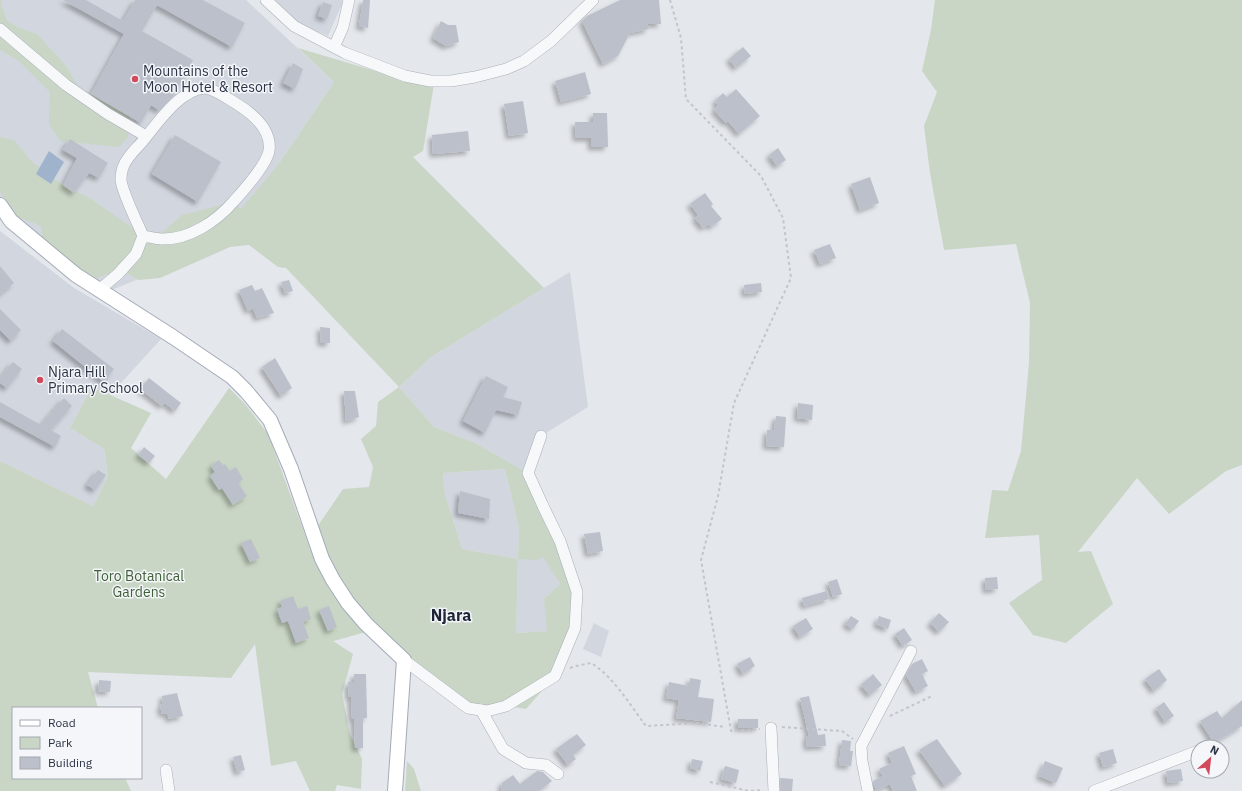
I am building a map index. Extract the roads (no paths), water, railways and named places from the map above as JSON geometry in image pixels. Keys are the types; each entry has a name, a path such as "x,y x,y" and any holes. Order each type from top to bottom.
{"main road":[{"path":"0,205 10,221 76,275 232,377 270,420 291,469 322,559 333,580 348,603 362,619 404,660 395,791"}],"street":[{"path":"266,0 294,26 345,53 405,76 430,81 475,77 506,69 524,61 551,41 593,0"},
{"path":"334,47 343,27 349,0"},
{"path":"0,29 66,85 108,114 146,136"},
{"path":"99,290 118,274 136,254 144,236 121,181 123,167 128,157 161,118 181,98 195,90 206,88 222,95 254,117 263,126 268,139 269,152 259,170 230,206 216,219 195,231 178,237 162,239 144,236"},
{"path":"404,660 468,708 487,711 506,706 555,676 575,628 577,592 560,541 528,473 541,436"},
{"path":"868,791 863,768 862,746 911,651"},
{"path":"481,710 504,749 526,763 546,765 558,774"},
{"path":"771,728 774,790"},
{"path":"1094,791 1190,754"},
{"path":"166,770 169,791"}],"water":[{"path":"49,151 64,162 51,184 36,174"}],"place":[{"name":"Mountains of the Moon Hotel & Resort","path":"135,79"},
{"name":"Njara Hill Primary School","path":"40,380"}],"district":[{"name":"Njara","path":"451,615"}],"park label":[{"name":"Toro Botanical Gardens","path":"139,584"}]}
